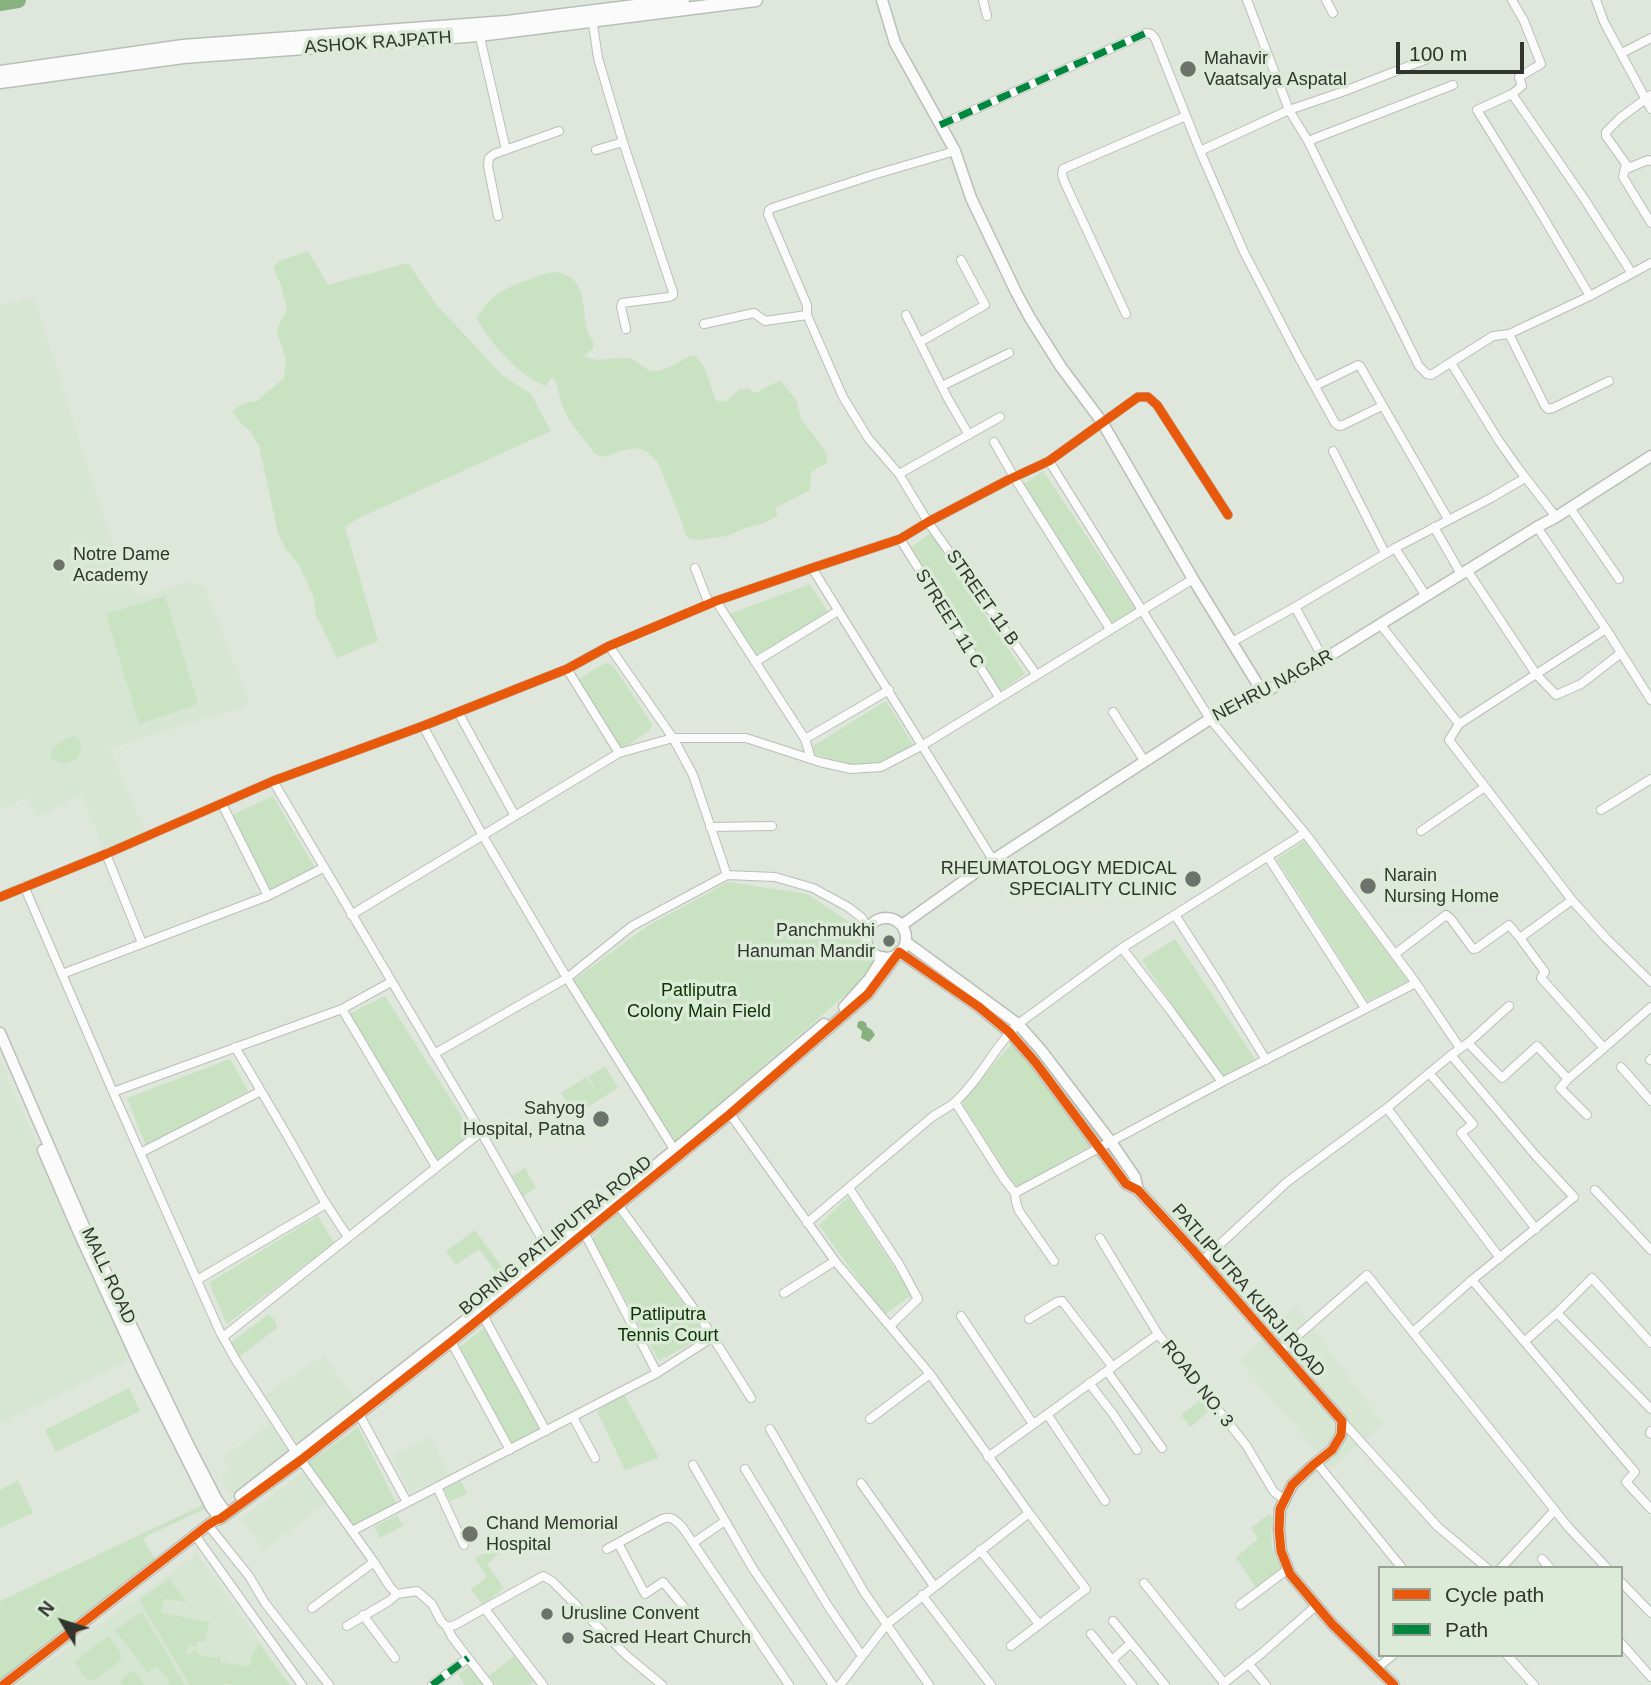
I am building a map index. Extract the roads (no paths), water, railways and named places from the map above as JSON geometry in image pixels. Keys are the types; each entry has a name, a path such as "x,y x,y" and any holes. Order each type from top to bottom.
{"main road":[{"name":"ASHOK RAJPATH","path":"592,17 683,0"},
{"name":"ASHOK RAJPATH","path":"0,82 183,57 479,30 756,0"},
{"name":"ASHOK RAJPATH","path":"0,72 183,46 479,30"}],"street":[{"path":"882,0 895,43 955,151 971,198 1020,300 1061,367 1101,422 1263,693"},
{"path":"982,0 987,16"},
{"path":"1247,0 1289,110 1308,141 1423,372 1431,374 1493,336 1509,334 1590,296 1651,263"},
{"path":"1326,0 1333,13"},
{"path":"1512,0 1524,21 1541,64 1518,77 1522,86 1512,94 1477,110 1590,296"},
{"path":"1596,0 1604,22 1648,97 1651,109"},
{"path":"592,17 598,58 673,292 669,297 622,303 626,329"},
{"path":"479,30 506,150"},
{"path":"940,125 1146,33 1151,34 1155,38 1244,252 1335,423 1343,425 1382,406"},
{"path":"1622,53 1651,37"},
{"path":"1200,151 1289,110 1427,59"},
{"path":"1308,141 1453,85"},
{"path":"1512,94 1631,272"},
{"path":"1626,169 1626,164 1606,136 1606,132 1648,97"},
{"path":"1126,314 1064,181 1063,169 1186,116"},
{"path":"498,216 488,161 494,154 559,131"},
{"path":"596,150 623,142"},
{"name":"STREET 11 B","path":"955,151 769,210 769,218 843,397 868,438 900,474 928,522 1036,674"},
{"path":"1651,161 1623,172 1623,177 1651,223"},
{"path":"920,342 985,305 961,260"},
{"path":"704,324 754,313 765,321 807,315"},
{"path":"906,315 969,435"},
{"path":"1509,334 1548,409 1609,382"},
{"path":"942,386 1009,353"},
{"path":"1451,363 1499,441 1556,517"},
{"path":"1315,386 1360,366 1448,519"},
{"path":"0,897 106,855 272,781 423,726 567,669 609,646 712,603 900,539 1049,461 1138,397 1152,400 1228,515"},
{"path":"900,474 1000,417"},
{"path":"994,442 1110,629"},
{"path":"1333,451 1385,553"},
{"name":"NEHRU NAGAR","path":"902,925 993,860 1210,719 1263,693 1323,658 1556,517 1651,456"},
{"path":"1049,461 1210,719 1305,833 1464,1046 1502,1078 1537,1046 1568,1079"},
{"path":"1232,642 1385,553 1525,478"},
{"path":"1570,508 1619,579"},
{"path":"1434,527 1536,674 1556,695 1581,684 1621,653"},
{"path":"1537,527 1651,700"},
{"name":"STREET 11 C","path":"900,539 999,697"},
{"path":"1395,548 1426,596"},
{"path":"695,568 712,603 755,662 805,739 811,759"},
{"path":"812,568 993,860"},
{"path":"351,915 619,753 673,738 746,738 851,769 881,768 923,746 1193,579"},
{"path":"1295,607 1323,658"},
{"path":"755,662 838,611"},
{"path":"1380,624 1459,724"},
{"path":"1606,629 1459,724 1449,740 1572,900 1651,982"},
{"path":"609,646 673,738 692,775 727,875"},
{"path":"567,669 619,753"},
{"path":"805,739 889,690"},
{"path":"458,712 515,816"},
{"path":"1113,712 1144,762"},
{"path":"423,726 483,836 567,978 676,1153"},
{"path":"1601,810 1651,779"},
{"path":"272,781 551,1255"},
{"path":"1422,831 1485,787"},
{"path":"222,804 268,896"},
{"path":"710,827 772,826"},
{"path":"807,1223 932,1117 954,1102 971,1085 1013,1028 1122,948 1305,833"},
{"path":"106,855 142,943"},
{"path":"1268,856 1365,1008"},
{"path":"62,974 268,896 323,867"},
{"path":"434,1054 567,978 632,926 727,875 775,877 813,888 848,907 862,918 869,929"},
{"path":"24,886 223,1337 299,1456 397,1594"},
{"path":"1520,938 1572,900"},
{"path":"1175,915 1266,1060"},
{"path":"1395,954 1446,915 1473,949 1509,925 1545,972 1541,978 1604,1048"},
{"path":"884,918 897,921 906,933 901,950 890,957 876,955 867,943 869,929 873,923 884,918"},
{"path":"1122,948 1222,1082"},
{"name":"PATLIPUTRA KURJI ROAD","path":"901,950 1041,1050 1111,1142 1135,1177 1138,1190"},
{"name":"BORING PATLIPUTRA ROAD","path":"3,1685 482,1313 868,994 901,950"},
{"name":"BORING PATLIPUTRA ROAD","path":"551,1255 585,1234 676,1153 730,1114 847,1005 870,978 883,957"},
{"path":"113,1092 342,1009 391,982"},
{"path":"1015,1194 1222,1082 1416,983"},
{"path":"1202,1261 1287,1182 1387,1108 1509,1006"},
{"path":"1587,1115 1560,1088 1651,1007"},
{"path":"342,1009 436,1167"},
{"name":"PATLIPUTRA KURJI ROAD","path":"1013,1028 1126,1184 1138,1190 1342,1421"},
{"name":"MALL ROAD","path":"0,1033 4,1053 83,1232 165,1407 217,1500 219,1517"},
{"path":"235,1047 348,1237"},
{"path":"1413,1332 1574,1197 1451,1055"},
{"path":"1621,1067 1651,1101"},
{"path":"1429,1073 1473,1124 1461,1133 1536,1229"},
{"path":"140,1153 261,1091"},
{"path":"954,1102 1015,1194 1019,1211 1054,1261"},
{"path":"1387,1108 1500,1258"},
{"path":"730,1114 835,1261 930,1374 1086,1590 1011,1646"},
{"path":"223,1337 481,1132"},
{"path":"849,1188 899,1264 918,1299 890,1326"},
{"path":"1595,1190 1651,1250"},
{"path":"197,1280 326,1204"},
{"path":"619,1206 713,1337 751,1398"},
{"path":"585,1234 657,1373"},
{"path":"1100,1238 1158,1334"},
{"path":"783,1293 835,1261"},
{"path":"1280,1351 1367,1275 1569,1528 1605,1566"},
{"path":"1525,1341 1592,1278 1651,1343"},
{"path":"1472,1280 1635,1472 1626,1482 1651,1509"},
{"path":"1029,1319 1057,1301 1062,1301 1162,1448"},
{"path":"482,1313 546,1432"},
{"path":"1557,1313 1651,1409"},
{"path":"961,1316 1033,1424"},
{"name":"ROAD NO. 3","path":"988,1457 1158,1334 1245,1446 1274,1492 1285,1500"},
{"path":"352,1531 657,1373 713,1337"},
{"path":"449,1339 510,1450"},
{"name":"BORING PATLIPUTRA ROAD","path":"299,1456 359,1414 449,1339"},
{"path":"870,1419 930,1374"},
{"path":"1089,1383 1114,1414 1137,1450"},
{"path":"359,1414 407,1502"},
{"path":"1047,1414 1105,1501"},
{"path":"573,1417 594,1458"},
{"path":"1342,1421 1341,1435 1332,1450 1292,1485 1280,1509 1281,1551 1290,1574 1332,1624 1394,1685"},
{"path":"1342,1421 1438,1527 1485,1566"},
{"path":"770,1429 858,1581 929,1685"},
{"path":"1316,1462 1400,1566"},
{"path":"693,1465 754,1569 833,1685"},
{"path":"745,1469 828,1606 862,1656"},
{"path":"861,1483 934,1586"},
{"path":"437,1487 464,1545"},
{"path":"1503,1566 1555,1510"},
{"path":"839,1685 887,1624 1029,1513"},
{"path":"219,1517 241,1565 265,1603 328,1685"},
{"path":"607,1549 667,1517 672,1518 693,1542 789,1685"},
{"path":"693,1542 725,1521"},
{"path":"195,1535 302,1685"},
{"path":"618,1543 645,1594 663,1582 688,1612"},
{"path":"981,1550 1039,1624"},
{"path":"1542,1559 1548,1566"},
{"path":"312,1608 374,1562"},
{"path":"1240,1605 1288,1569"},
{"path":"447,1627 543,1576 552,1581 626,1655 662,1685"},
{"path":"1144,1583 1223,1684 1317,1605"},
{"path":"1623,1584 1651,1613"},
{"path":"347,1626 397,1594 419,1592 432,1604 440,1621 489,1685"},
{"path":"922,1595 991,1685"},
{"path":"485,1609 543,1685"},
{"path":"363,1615 396,1658"},
{"path":"1113,1621 1165,1685"},
{"path":"1091,1634 1132,1685"},
{"path":"1112,1660 1131,1643"},
{"path":"1623,1645 1651,1677"},
{"path":"1377,1668 1391,1657"},
{"path":"1509,1657 1534,1685"},
{"path":"432,1685 468,1658"},
{"path":"1248,1663 1266,1685"}],"waterway":[{"path":"0,3 18,0"}],"place":[{"name":"Mahavir Vaatsalya Aspatal","path":"1188,69"},
{"name":"Notre Dame Academy","path":"59,565"},
{"name":"RHEUMATOLOGY MEDICAL SPECIALITY CLINIC","path":"1193,879"},
{"name":"Narain Nursing Home","path":"1368,886"},
{"name":"Panchmukhi Hanuman Mandir","path":"889,941"},
{"name":"Sahyog Hospital, Patna","path":"601,1119"},
{"name":"Chand Memorial Hospital","path":"470,1534"},
{"name":"Urusline Convent","path":"547,1614"},
{"name":"Sacred Heart Church","path":"568,1638"}],"park label":[{"name":"Patliputra Colony Main Field","path":"699,1002"},
{"name":"Patliputra Tennis Court","path":"668,1325"}]}
